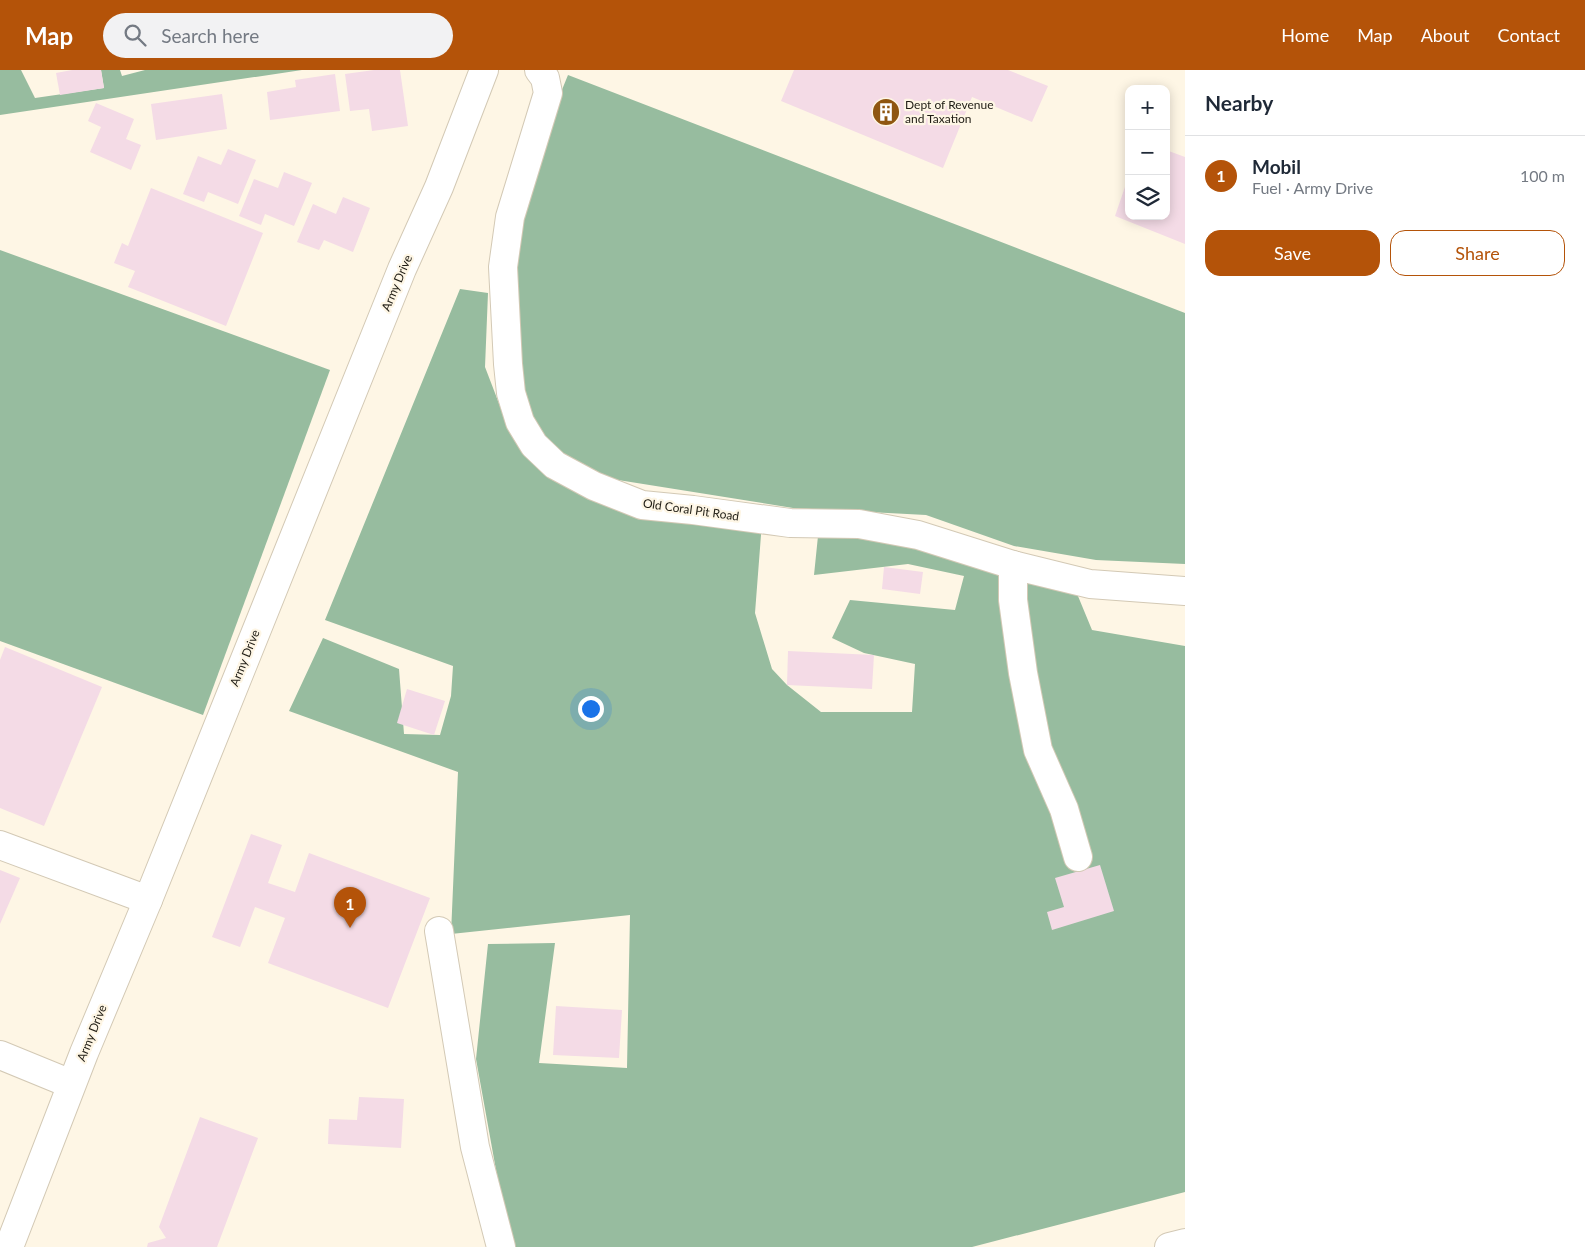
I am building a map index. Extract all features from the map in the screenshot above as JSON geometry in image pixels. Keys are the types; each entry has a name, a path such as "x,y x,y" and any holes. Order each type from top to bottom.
{"street":[{"name":"Army Drive","path":"9,1247 71,1084 148,900 484,70"},
{"name":"Old Coral Pit Road","path":"539,70 545,78 548,92 510,216 503,268 511,393 520,422 534,445 554,465 594,486 642,505 790,523 858,524 918,535 1013,565 1090,584 1185,591"},
{"path":"1013,565 1013,600 1022,664 1038,750 1064,809 1078,856"},
{"path":"0,845 148,900"},
{"path":"439,931 475,1147 501,1247"},
{"path":"0,1055 71,1084"},
{"path":"1169,1247 1185,1243"}],"green space":[{"path":"0,70 21,70 35,98 104,88 101,70 120,70 122,76 145,70 302,70 0,115"},
{"path":"568,75 1185,313 1185,564 1096,560 1014,546 926,515 793,508 593,476 535,438 518,389 513,210"},
{"path":"0,250 330,370 203,715 0,641"},
{"path":"460,289 488,293 485,367 508,427 557,477 762,522 755,613 772,669 787,685 821,712 912,712 915,664 864,653 832,638 850,600 955,610 964,576 908,564 814,575 818,536 899,540 1073,584 1092,630 1185,646 1185,1192 972,1247 514,1247 496,1170 476,1059 488,944 555,943 539,1063 627,1068 630,915 451,934 458,772 289,711 323,638 399,669 404,734 440,735 451,696 453,666 325,620"}],"building":[{"path":"72,70 101,70 104,88 60,95 56,73"},
{"path":"374,70 400,70 408,126 372,131 369,109 350,111 345,74"},
{"name":"Dept of Revenue and Taxation","path":"794,70 1008,70 1048,86 1032,122 972,97 943,168 781,101"},
{"path":"335,74 340,111 270,120 267,92 296,87 295,80"},
{"path":"222,94 227,129 156,140 151,104"},
{"path":"96,103 134,119 126,139 141,145 131,170 90,152 101,127 88,121"},
{"path":"228,149 256,160 238,204 208,192 204,202 183,194 198,156 221,165"},
{"path":"1170,151 1185,157 1185,244 1125,220 1170,220"},
{"path":"284,172 312,183 294,226 265,214 261,225 239,216 254,179 278,188"},
{"path":"1125,187 1125,220 1115,216"},
{"path":"151,188 263,233 226,326 128,287 135,271 114,263 122,243 128,246"},
{"path":"343,197 370,208 353,252 324,240 319,250 297,242 313,204 336,214"},
{"path":"884,567 923,572 920,594 882,589"},
{"path":"5,647 102,687 44,826 0,808 0,660"},
{"path":"788,651 874,655 872,689 787,685"},
{"path":"407,689 445,701 434,735 397,723"},
{"path":"251,834 282,845 268,883 295,892 309,853 430,898 388,1008 268,963 285,918 255,907 240,947 212,937"},
{"path":"1100,865 1114,911 1052,930 1047,912 1064,907 1055,878"},
{"path":"0,870 20,878 0,924"},
{"path":"556,1006 622,1010 619,1058 553,1055"},
{"path":"359,1097 404,1099 401,1148 328,1144 329,1119 357,1120"},
{"path":"200,1117 258,1138 217,1247 147,1247 148,1243 166,1238 159,1227"}],"place":[{"name":"Dept of Revenue and Taxation","path":"886,112"},
{"name":"Mobil","path":"350,928"}]}
